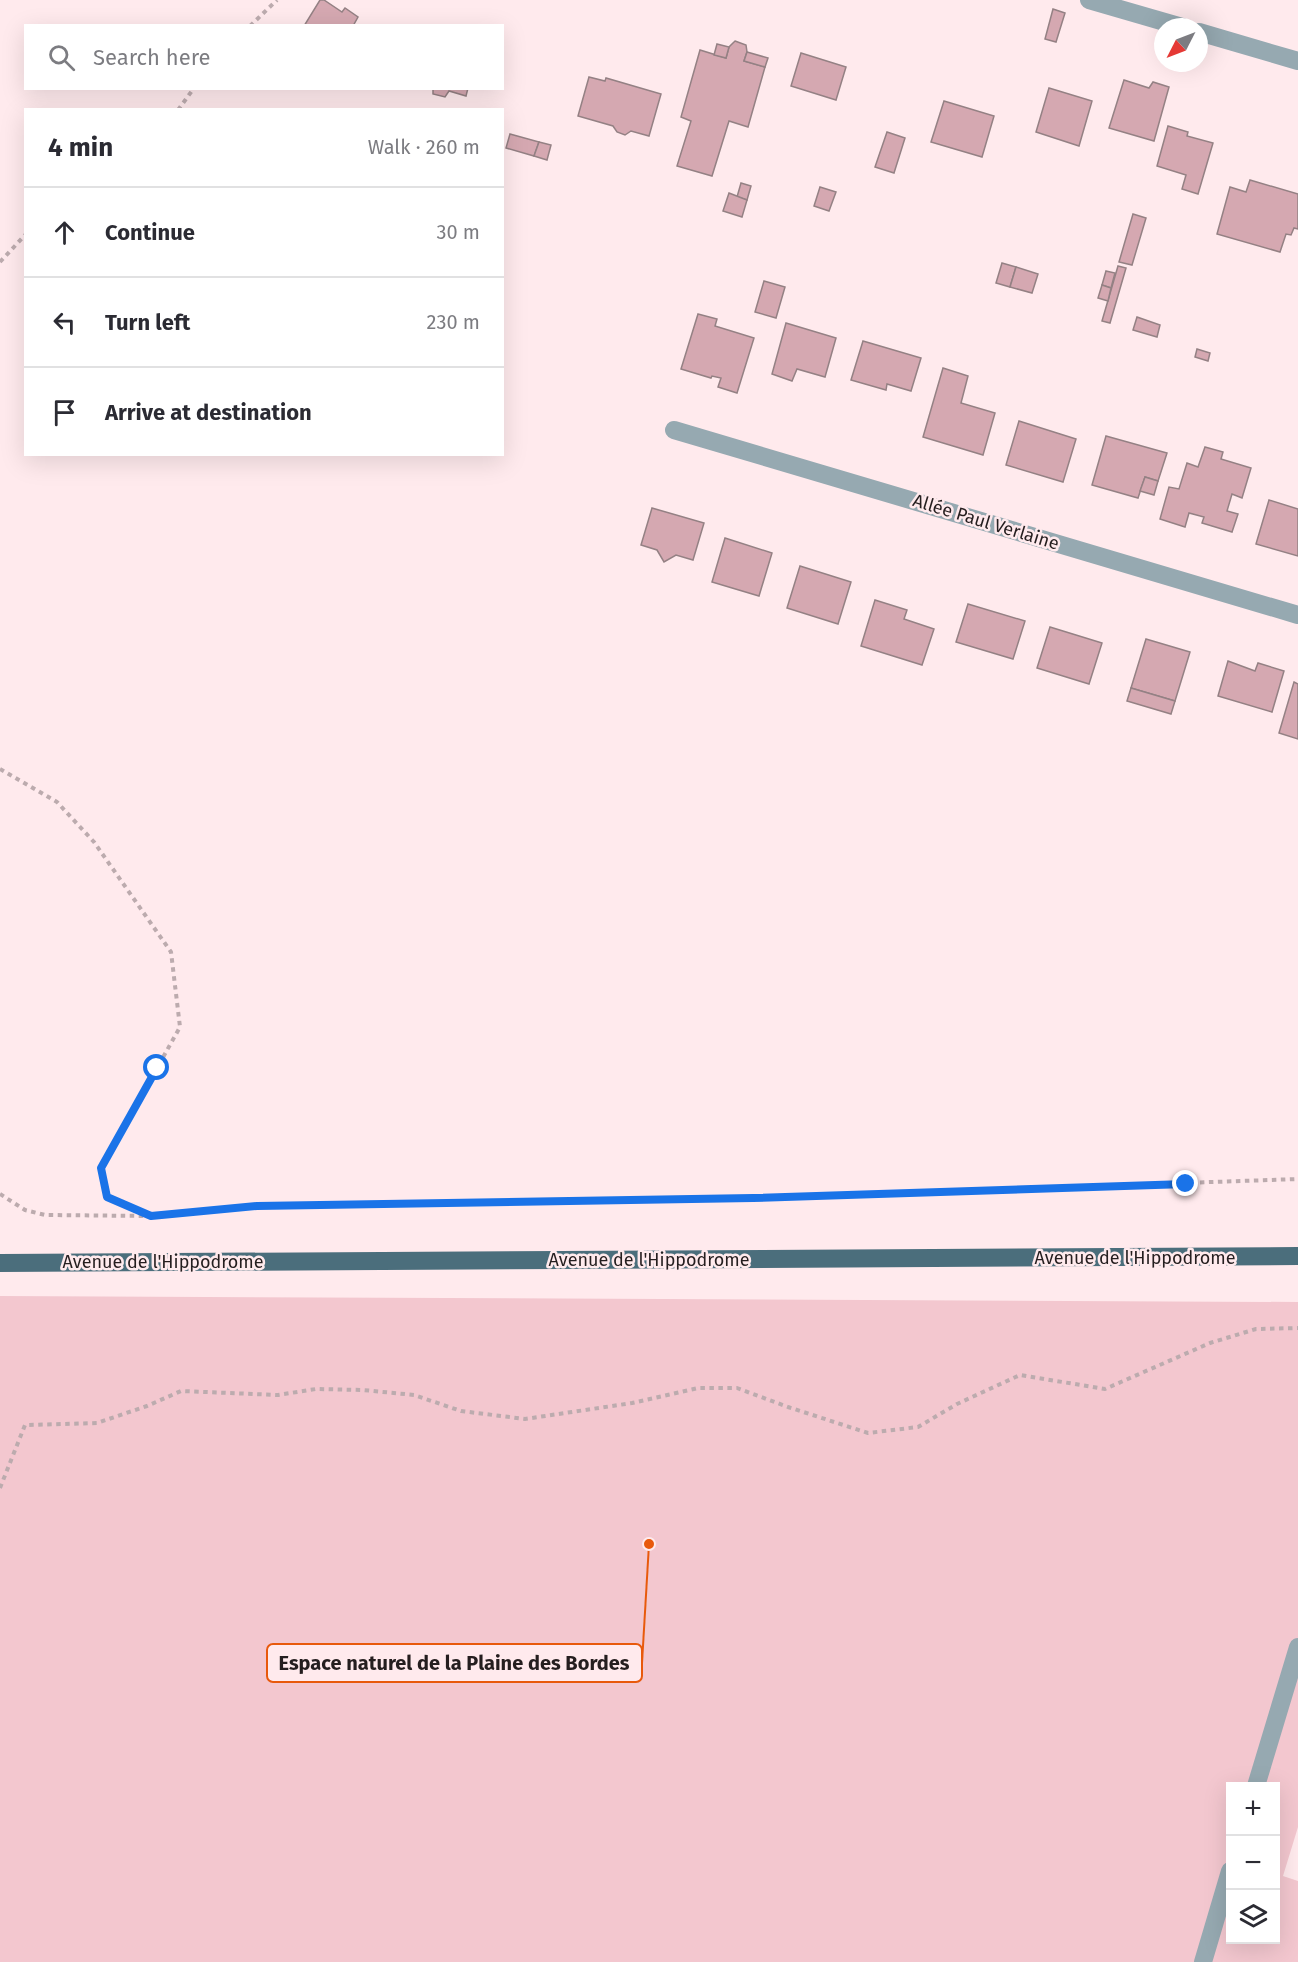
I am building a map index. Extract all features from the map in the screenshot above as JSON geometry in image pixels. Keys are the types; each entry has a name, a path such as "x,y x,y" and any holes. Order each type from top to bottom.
{"main road":[{"name":"Avenue de l'Hippodrome","path":"0,1263 1298,1256"}],"street":[{"path":"1089,0 1154,19"},
{"path":"1208,35 1298,61"},
{"name":"Allée Paul Verlaine","path":"674,430 1298,615"},
{"path":"1257,1782 1298,1647"},
{"path":"1203,1962 1226,1884"}],"path":[{"path":"252,24 277,0"},
{"path":"179,108 193,90"},
{"path":"0,262 24,236"},
{"path":"0,769 57,802 94,842 171,952 180,1027 101,1168 107,1197 151,1216"},
{"path":"0,1194 24,1210 45,1215 151,1216 257,1206 765,1197 1298,1179"},
{"path":"0,1488 25,1425 97,1422 147,1406 181,1391 278,1395 316,1389 363,1390 414,1395 461,1411 525,1419 632,1403 698,1388 737,1388 868,1433 918,1427 957,1404 1020,1375 1105,1389 1210,1343 1256,1329 1298,1328"}],"shaded area":[{"path":"0,1296 1298,1302 1298,1827 1283,1876 1298,1881 1298,1962 0,1962"}],"building":[{"path":"320,0 324,0 342,12 345,8 358,17 354,24 305,24"},
{"path":"1053,9 1065,13 1056,42 1045,39"},
{"path":"735,41 746,45 747,52 744,61 765,67 748,127 729,121 712,176 677,166 691,121 681,117 700,50 726,58 729,47"},
{"path":"717,44 729,47 726,58 714,55"},
{"path":"747,52 768,58 765,67 744,61"},
{"path":"801,53 846,67 836,100 791,86"},
{"path":"589,77 605,81 606,78 661,94 649,136 631,131 625,135 617,132 613,126 578,116"},
{"path":"1124,80 1149,88 1153,82 1169,87 1154,141 1109,128"},
{"path":"1049,88 1092,101 1079,146 1036,132"},
{"path":"433,90 468,90 466,96 449,91 445,97 433,94"},
{"path":"944,101 994,116 982,157 931,142"},
{"path":"1168,126 1188,132 1187,136 1213,143 1198,194 1182,189 1186,175 1157,166"},
{"path":"887,132 905,138 894,173 875,167"},
{"path":"510,134 539,142 534,156 506,148"},
{"path":"539,142 551,145 547,160 534,156"},
{"path":"1250,180 1298,194 1298,229 1294,228 1291,235 1286,234 1280,252 1217,234 1230,187 1246,192"},
{"path":"741,183 751,186 747,200 737,197"},
{"path":"820,187 836,192 829,211 814,206"},
{"path":"729,193 747,200 742,217 723,211"},
{"path":"1133,214 1146,218 1132,265 1119,262"},
{"path":"1002,263 1016,267 1010,287 996,283"},
{"path":"1118,266 1126,268 1110,323 1102,321"},
{"path":"1016,267 1038,274 1032,293 1010,287"},
{"path":"1106,271 1115,273 1111,288 1102,285"},
{"path":"764,281 785,287 776,318 755,312"},
{"path":"1102,285 1111,288 1108,301 1098,298"},
{"path":"698,314 717,319 715,326 754,338 737,393 718,387 721,378 712,376 711,378 681,369"},
{"path":"1137,317 1160,325 1157,337 1133,330"},
{"path":"786,323 836,338 825,377 797,369 792,381 772,374"},
{"path":"863,341 921,358 911,391 887,384 886,390 851,380"},
{"path":"1197,349 1210,353 1208,361 1195,357"},
{"path":"943,368 968,376 961,403 995,413 983,455 923,437"},
{"path":"1019,421 1076,439 1063,482 1006,465"},
{"path":"1106,436 1167,453 1158,481 1145,477 1138,498 1092,485"},
{"path":"1205,447 1223,452 1221,459 1251,468 1242,498 1232,494 1227,511 1238,514 1232,532 1202,523 1204,517 1189,513 1185,527 1160,519 1169,487 1179,489 1187,463 1198,467"},
{"path":"1145,477 1158,481 1154,495 1140,491"},
{"path":"1269,500 1298,509 1298,556 1256,544"},
{"path":"652,508 704,523 693,560 676,555 664,562 657,550 641,545"},
{"path":"725,538 772,553 759,596 712,582"},
{"path":"800,566 851,582 838,624 787,608"},
{"path":"875,600 907,610 904,619 934,629 922,665 861,646"},
{"path":"968,604 1025,621 1013,659 956,642"},
{"path":"1050,627 1102,643 1089,684 1037,668"},
{"path":"1146,639 1190,652 1175,701 1131,688"},
{"path":"1228,661 1255,671 1258,663 1284,671 1272,712 1218,696"},
{"path":"1294,682 1298,684 1298,739 1279,733"},
{"path":"1131,688 1175,701 1171,714 1127,701"}],"place":[{"name":"Espace naturel de la Plaine des Bordes","path":"649,1544"}],"route":[{"path":"157,1068 101,1168 107,1197 151,1216 257,1206 753,1198 1186,1184"}]}
